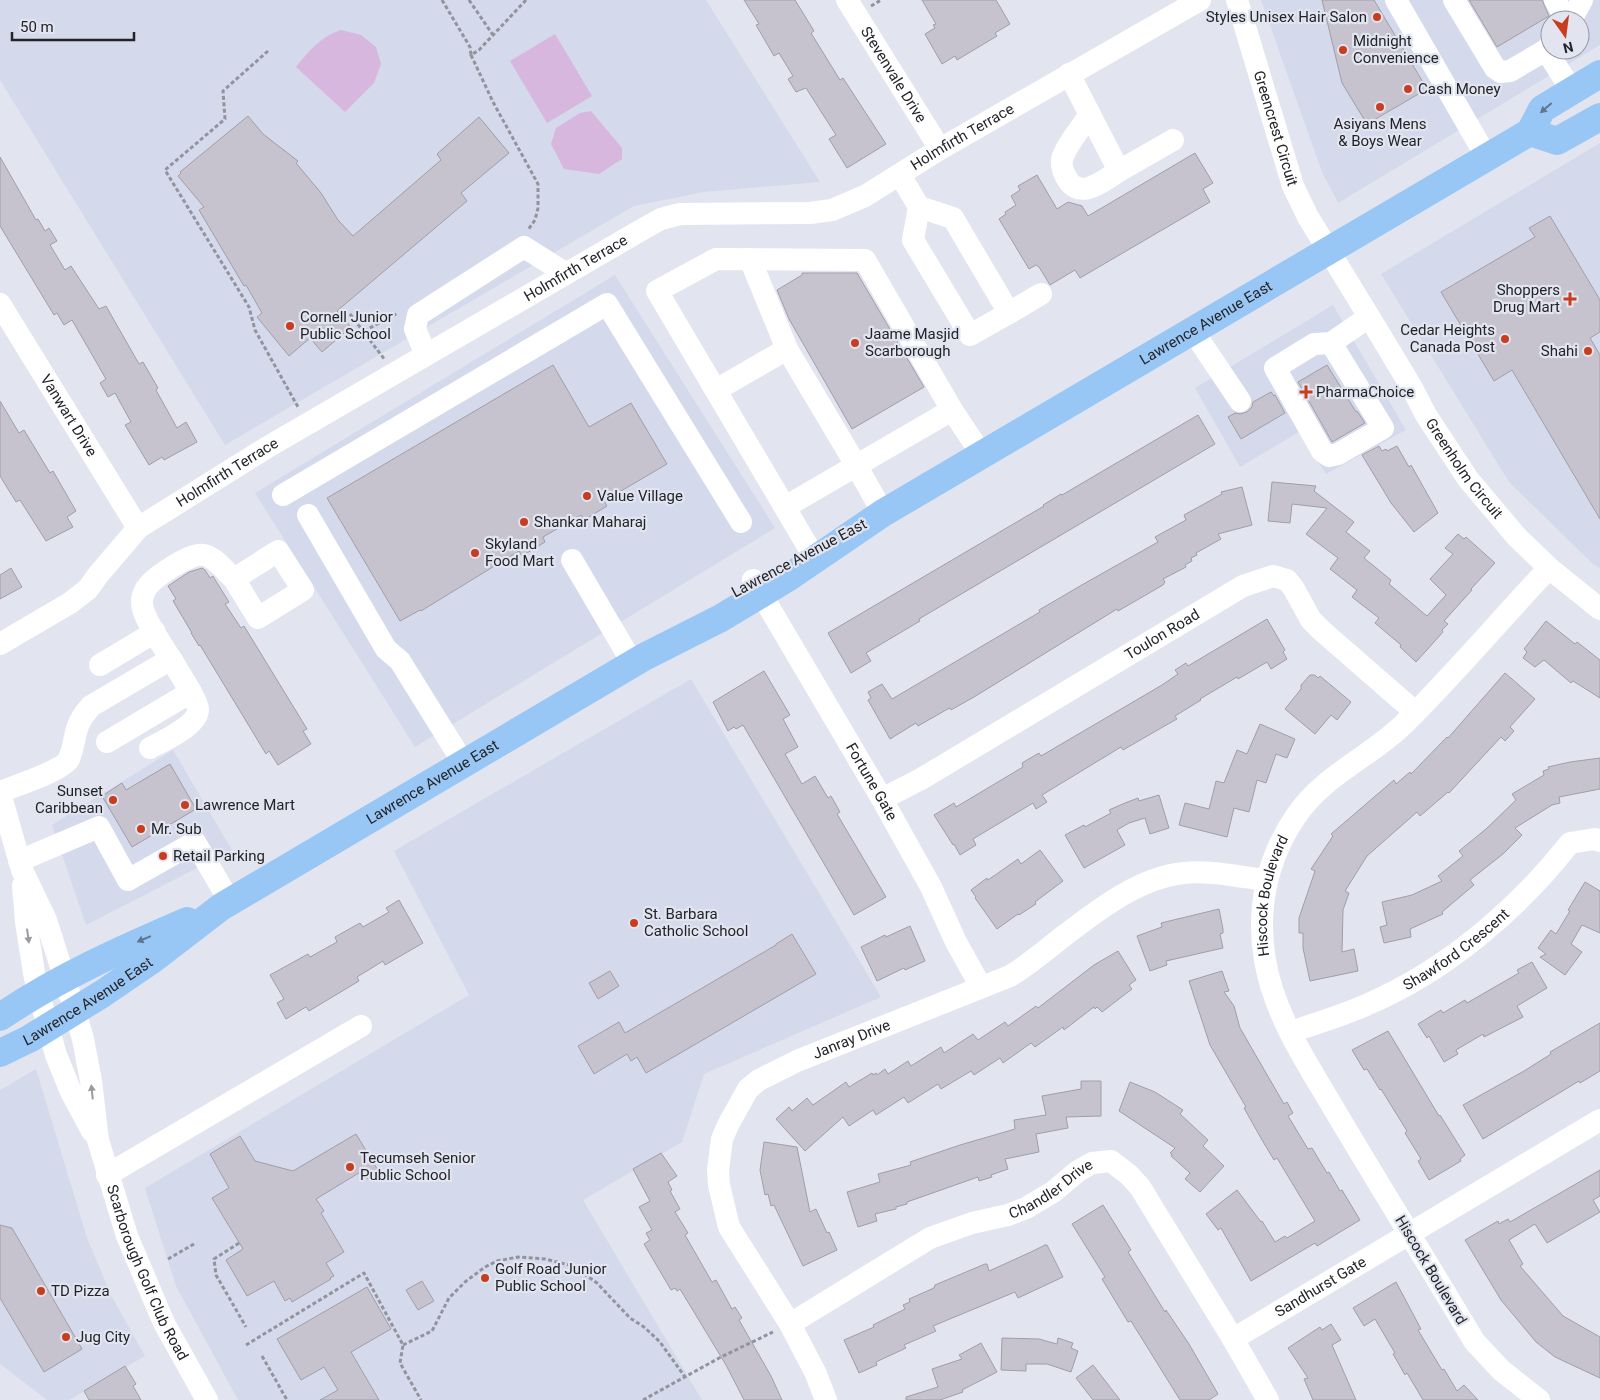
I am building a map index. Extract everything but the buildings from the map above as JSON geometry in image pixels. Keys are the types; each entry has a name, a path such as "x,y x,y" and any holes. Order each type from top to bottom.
{"main road":[{"path":"1600,74 1542,109 1530,132 1557,141 1600,117"},
{"name":"Lawrence Avenue East","path":"0,1053 75,1011 152,960 226,904 639,661 721,618 757,587 810,550 883,513 982,456 1530,132"},
{"name":"Lawrence Avenue East","path":"757,587 789,577 883,513"},
{"name":"Lawrence Avenue East","path":"0,1017 38,991 124,947 226,904"}],"street":[{"name":"Stevenvale Drive","path":"847,0 940,149"},
{"name":"Holmfirth Terrace","path":"0,644 70,603 88,589 138,528 258,453 565,273 661,220 680,214 810,213 832,210 865,196 940,149 1200,0"},
{"name":"Greencrest Circuit","path":"1237,0 1293,186 1328,251"},
{"path":"1396,0 1487,158"},
{"path":"1454,0 1495,68 1501,72 1510,70 1540,53"},
{"path":"1555,60 1572,91"},
{"path":"1069,74 1119,171"},
{"path":"1090,114 1063,155 1062,165 1065,175 1070,184 1080,189 1089,188 1173,140"},
{"path":"900,175 919,207 913,240 970,336 1041,294"},
{"path":"919,207 953,218 1009,312"},
{"path":"426,355 414,329 418,315 524,247 565,273"},
{"name":"Greenholm Circuit","path":"1328,251 1370,317 1434,429 1468,479 1516,536 1549,568 1600,609"},
{"path":"810,550 657,291 716,259 865,260 952,410 982,456"},
{"path":"750,260 787,349 883,513"},
{"name":"Vanwart Drive","path":"0,304 138,528"},
{"path":"283,495 607,304 741,522"},
{"path":"1331,343 1383,428 1338,454 1329,456 1322,451 1274,368 1314,344 1331,343 1370,317"},
{"path":"1193,331 1240,401"},
{"path":"716,390 787,349"},
{"path":"785,507 952,410"},
{"path":"308,514 386,649 400,661 464,764"},
{"path":"150,748 180,732 195,717 198,710 196,701 145,614 142,600 147,587 159,576 192,555 205,555 234,579"},
{"path":"572,560 639,661"},
{"name":"Hiscock Boulevard","path":"1539,1400 1501,1370 1474,1341 1361,1156 1309,1066 1276,1001 1265,960 1262,916 1267,880 1278,847 1296,815 1338,772 1380,746 1415,712 1549,568"},
{"name":"Toulon Road","path":"882,799 921,779 1243,586 1273,576 1287,580 1311,620 1415,712"},
{"name":"Fortune Gate","path":"757,587 882,799 931,887 956,942 981,987"},
{"path":"100,665 155,632"},
{"path":"0,797 66,764 70,757 77,728 82,717 91,706 171,659"},
{"path":"107,742 191,692"},
{"name":"Scarborough Golf Club Road","path":"0,797 21,866 46,920 75,1011 83,1039 91,1081 98,1140 127,1236 164,1323 207,1400"},
{"path":"21,866 99,827 128,880 195,842 226,904"},
{"name":"Shawford Crescent","path":"1291,1032 1368,1004 1450,958 1514,906 1570,843 1595,839 1600,841"},
{"name":"Scarborough Golf Club Road","path":"21,866 26,922 38,991 56,1055 71,1092 98,1140"},
{"name":"Janray Drive","path":"826,1400 816,1374 790,1324 730,1227 723,1204 719,1184 722,1139 748,1090 759,1080 797,1061 1010,976 1027,966 1100,910 1153,880 1182,873 1197,872 1227,873 1267,880"},
{"path":"108,1174 361,1026"},
{"path":"1410,1234 1600,1120"},
{"name":"Chandler Drive","path":"790,1324 930,1238 972,1223 1008,1215 1026,1208 1053,1192 1078,1171 1092,1163 1111,1161 1130,1175 1140,1188 1233,1339 1268,1400"},
{"name":"Sandhurst Gate","path":"1233,1339 1410,1234"}],"path":[{"path":"442,0 470,47 471,55 493,102 538,184 538,208 535,220 522,239 524,247"},
{"path":"469,0 493,35"},
{"path":"471,55 479,50 526,0"},
{"path":"268,51 223,91 225,119 165,170 249,308 254,330 298,407"},
{"path":"350,314 395,373"},
{"path":"240,1243 214,1259 216,1275 246,1327"},
{"path":"168,1259 194,1244"},
{"path":"403,1345 432,1331 449,1298 465,1282 485,1267 496,1261 518,1257 546,1259 573,1266 598,1283 630,1318 644,1327 660,1342 686,1377"},
{"path":"246,1345 364,1273 403,1345 400,1363 421,1400"},
{"path":"643,1400 720,1357 790,1324"},
{"path":"262,1356 287,1400"}],"shaded area":[{"name":"Cornell Junior Public School","path":"0,0 706,0 820,182 704,192 634,206 225,445 0,80"},
{"path":"1261,0 1600,0 1600,45 1590,51 1590,10 1540,10 1540,60 1575,60 1338,203 1322,172"},
{"path":"341,30 361,35 376,47 381,64 374,83 345,112 296,67 321,40"},
{"path":"555,34 592,96 547,123 510,61"},
{"path":"591,111 622,148 622,159 599,174 564,169 551,144 556,128 580,113"},
{"path":"1600,143 1600,568 1593,564 1509,482 1381,274"},
{"path":"615,275 775,528 415,747 255,493"},
{"path":"1333,305 1406,430 1326,474 1299,432 1240,467 1195,388"},
{"path":"691,679 881,997 704,1074 682,1142 583,1200 702,1400 238,1400 176,1286 145,1188 469,995 394,851"},
{"path":"173,750 232,850 86,925 52,825"},
{"path":"36,1069 87,1238 112,1297 145,1356 69,1400 47,1400 0,1364 0,1090"}],"place":[{"name":"Styles Unisex Hair Salon","path":"1377,17"},
{"name":"Midnight Convenience","path":"1343,50"},
{"name":"Cash Money","path":"1408,89"},
{"name":"Asiyans Mens & Boys Wear","path":"1380,107"},
{"name":"Shoppers Drug Mart","path":"1570,299"},
{"name":"Cornell Junior Public School","path":"290,326"},
{"name":"Cedar Heights Canada Post","path":"1505,339"},
{"name":"Jaame Masjid Scarborough","path":"855,343"},
{"name":"Shahi","path":"1588,351"},
{"name":"PharmaChoice","path":"1306,392"},
{"name":"Value Village","path":"587,496"},
{"name":"Shankar Maharaj","path":"524,522"},
{"name":"Skyland Food Mart","path":"475,553"},
{"name":"Sunset Caribbean","path":"113,800"},
{"name":"Lawrence Mart","path":"185,805"},
{"name":"Mr. Sub","path":"141,829"},
{"name":"Retail Parking","path":"163,856"},
{"name":"St. Barbara Catholic School","path":"634,923"},
{"name":"Tecumseh Senior Public School","path":"350,1167"},
{"name":"Golf Road Junior Public School","path":"485,1278"},
{"name":"TD Pizza","path":"41,1291"},
{"name":"Jug City","path":"66,1337"}]}
